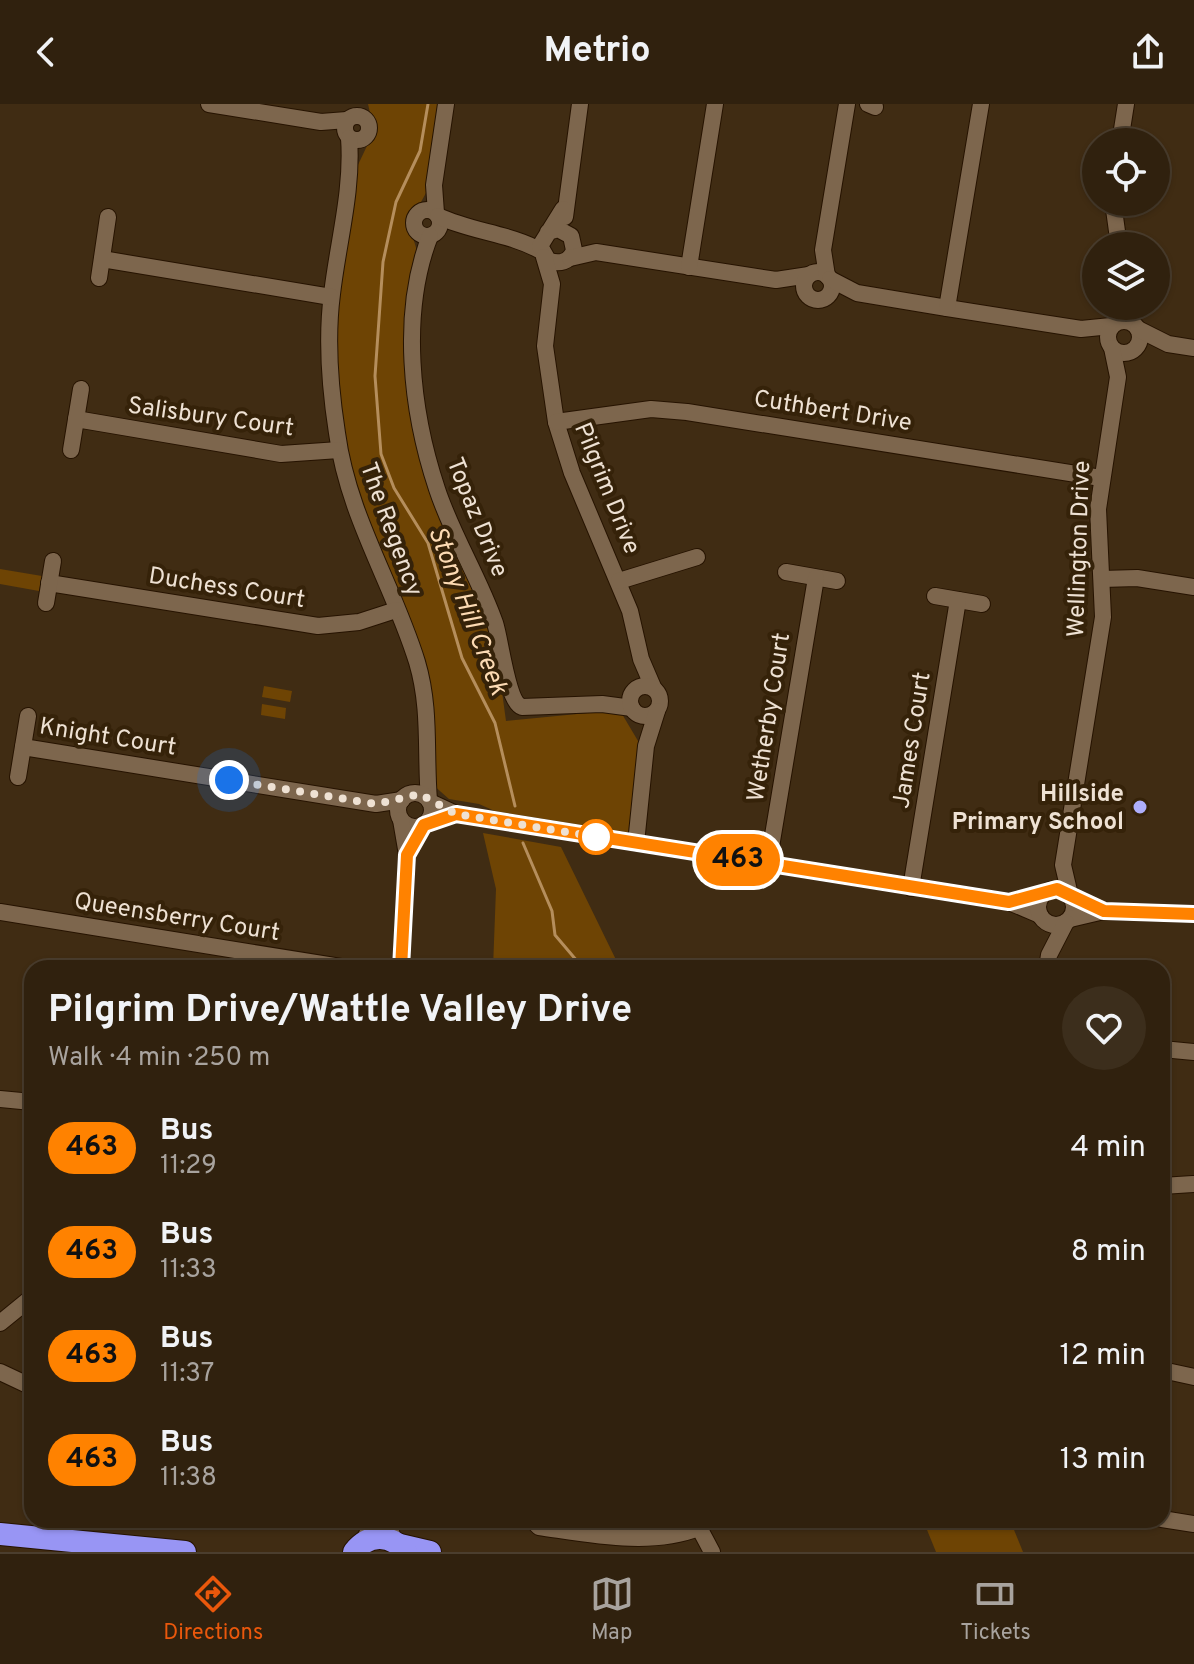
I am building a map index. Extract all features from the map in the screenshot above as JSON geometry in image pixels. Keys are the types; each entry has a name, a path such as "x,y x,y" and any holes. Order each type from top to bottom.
{"highway":[{"path":"0,1534 185,1552"},
{"path":"359,1547 378,1537 397,1539 430,1552"}],"street":[{"path":"209,104 321,122 356,122"},
{"path":"427,234 440,228 431,214 446,104"},
{"path":"544,244 563,209 580,104"},
{"path":"689,267 715,104"},
{"path":"820,276 847,104"},
{"path":"947,308 981,104"},
{"path":"1122,128 1126,104"},
{"name":"The Regency","path":"356,122 331,297 329,349 339,450 360,524 396,610 425,694 430,732 427,761 430,801"},
{"path":"563,209 574,250 568,259"},
{"path":"431,214 465,229 544,244 557,263 596,252 776,280 820,276 857,293 1081,329 1125,320 1168,344"},
{"path":"431,214 414,224 427,234 465,229"},
{"path":"99,278 108,217"},
{"path":"544,244 558,229 596,252"},
{"name":"Topaz Drive","path":"427,234 422,256 413,360 423,434 437,489 494,622 511,698 517,706 528,708 602,704 638,698"},
{"name":"Pilgrim Drive","path":"544,244 552,284 545,346 556,422 572,473 630,611 641,659 638,698 646,746"},
{"path":"102,259 331,297"},
{"name":"Pilgrim Drive","path":"552,284 568,259"},
{"path":"806,294 803,286 820,276"},
{"path":"820,276 832,287 827,297"},
{"path":"776,280 813,300 857,293"},
{"path":"1111,347 1107,335 1116,320"},
{"path":"1132,351 1141,338 1134,320"},
{"path":"1081,329 1121,353 1168,344 1194,348"},
{"name":"Wellington Drive","path":"1111,347 1118,377"},
{"name":"Wellington Drive","path":"1046,892 1063,865 1100,635 1102,579 1098,532 1101,478 1118,377 1132,351"},
{"path":"71,450 81,389"},
{"name":"Cuthbert Drive","path":"556,422 651,409 687,412 1101,478"},
{"name":"Salisbury Court","path":"76,419 281,454 339,450"},
{"path":"619,581 697,557"},
{"path":"46,603 53,561"},
{"path":"786,572 837,581"},
{"name":"Wetherby Court","path":"768,865 816,578"},
{"path":"1102,579 1137,578 1194,587"},
{"name":"Duchess Court","path":"49,583 318,626 359,622 396,610"},
{"path":"935,596 982,604"},
{"name":"James Court","path":"911,888 958,600"},
{"path":"638,698 661,698 657,711 649,716 638,698"},
{"name":"Pilgrim Drive","path":"636,843 646,746 657,711"},
{"name":"Knight Court","path":"18,777 28,716"},
{"name":"Knight Court","path":"23,747 376,804 403,798"},
{"name":"The Regency","path":"403,798 427,761"},
{"path":"401,960 407,855 400,819 403,798 420,794 456,814 1009,902 1054,925 1104,911 1194,914"},
{"path":"407,855 432,813 430,801"},
{"name":"Knight Court","path":"376,804 400,819"},
{"path":"400,819 409,826 456,814"},
{"name":"Wellington Drive","path":"1063,865 1071,897"},
{"path":"1009,902 1062,890 1104,911"},
{"path":"1046,892 1039,903 1048,960"},
{"path":"1048,960 1074,909 1071,897"},
{"name":"Queensberry Court","path":"0,912 297,960"},
{"path":"1170,1050 1194,1052"},
{"path":"0,1099 24,1101"},
{"path":"1170,1185 1193,1184"},
{"path":"0,1323 24,1304"},
{"path":"0,1372 24,1383"},
{"path":"1170,1372 1194,1377"},
{"path":"1170,1520 1194,1524"},
{"path":"359,1547 370,1528"},
{"path":"581,1528 660,1538 703,1538"}],"shaded area":[{"path":"368,104 440,104 427,191 409,224 417,251 409,331 443,517 496,648 506,721 608,711 622,714 641,746 629,832 618,837 515,820 479,804 449,799 432,784 435,745 433,707 350,477 336,391 337,295 357,167 374,131"},
{"path":"0,569 42,576 39,591 0,584"},
{"path":"264,686 292,691 290,702 262,697"},
{"path":"262,704 286,708 285,719 261,715"},
{"path":"483,833 561,847 616,960 493,960 496,889"},
{"path":"926,1528 1013,1528 1023,1552 936,1552"}],"waterway":[{"name":"Stony Hill Creek","path":"428,104 420,151 396,202 383,262 375,376 381,454 394,488 428,543 462,658 495,723 515,806"},
{"name":"Stony Hill Creek","path":"523,843 552,911 555,935 576,960"}],"bus line":[{"name":"463","path":"401,960 407,855 424,825 456,814 1009,902 1057,889 1066,892 1072,899 1104,911 1194,914"}],"place":[{"name":"Hillside Primary School","path":"1140,807"}],"route":[{"path":"229,780 376,804 402,800 415,793 456,814 609,839 596,837"}]}
